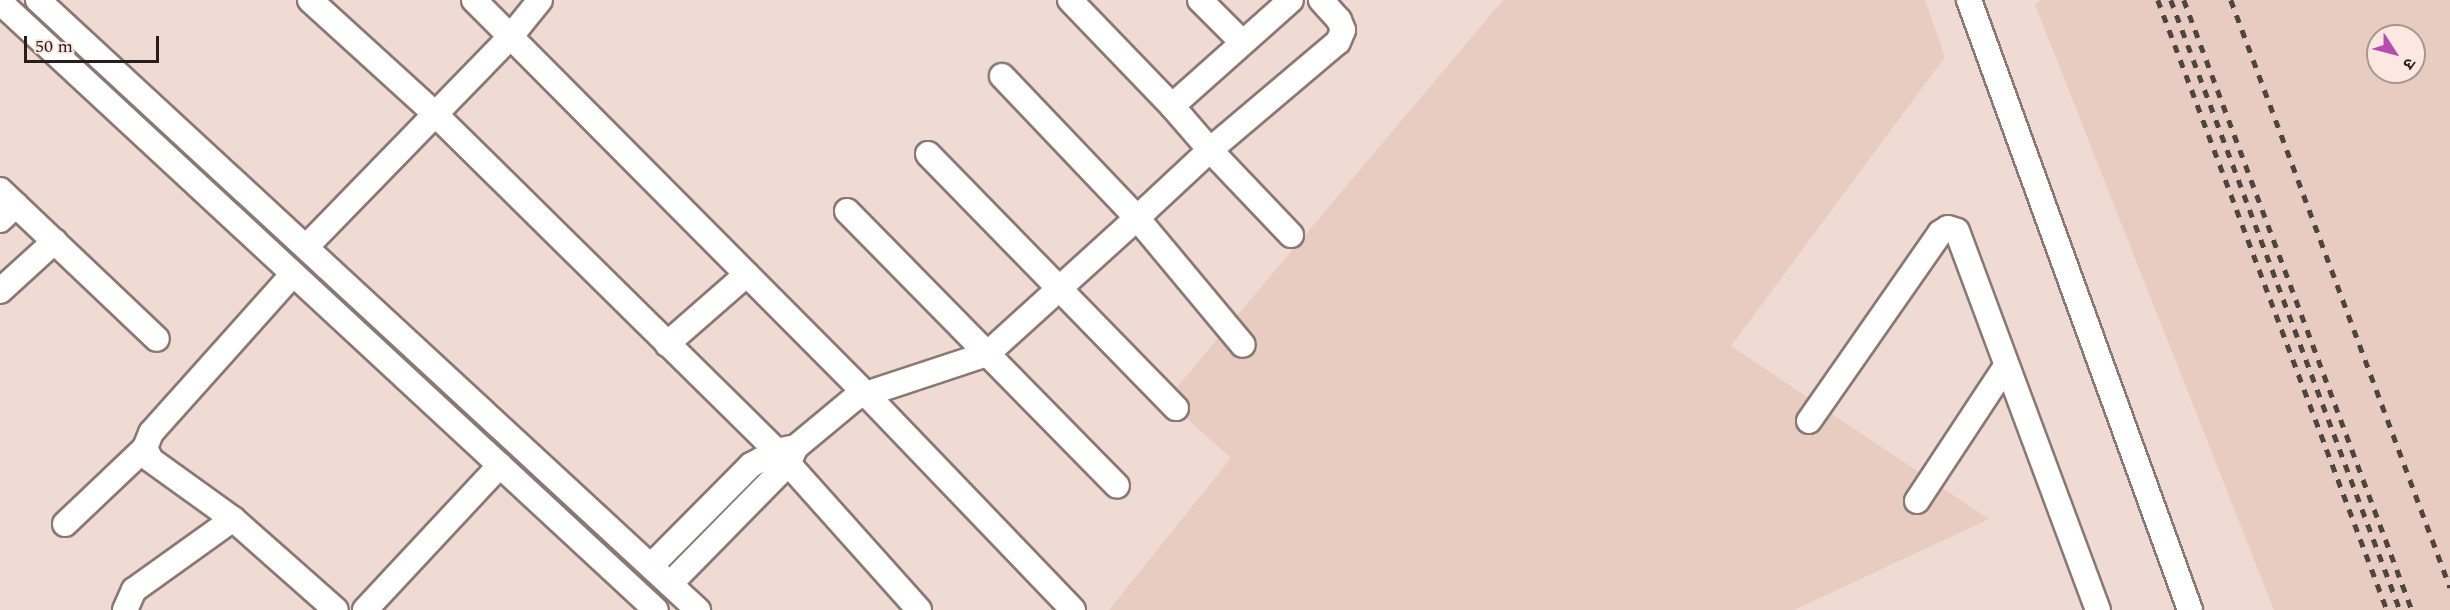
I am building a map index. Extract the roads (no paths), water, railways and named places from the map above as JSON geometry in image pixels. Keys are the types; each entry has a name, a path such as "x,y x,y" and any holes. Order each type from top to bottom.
{"street":[{"path":"38,0 698,610"},
{"path":"310,0 434,112 667,344 787,454 919,610"},
{"path":"474,0 866,394 1073,610"},
{"path":"306,247 434,112 511,36 540,0"},
{"path":"1070,0 1291,235"},
{"path":"1200,0 1241,41"},
{"path":"1172,106 1241,41 1291,0"},
{"path":"670,584 787,454 855,398 987,354 1210,150 1338,42 1342,30 1339,20 1321,0"},
{"path":"1969,0 2190,610"},
{"path":"1,4 656,610"},
{"path":"1002,76 1137,218 1244,345"},
{"path":"928,154 1176,408"},
{"path":"5,205 55,242 157,339"},
{"path":"847,211 1117,486"},
{"path":"1809,421 1940,233 1948,228 1957,231 1964,243 2098,610"},
{"path":"0,291 55,242"},
{"path":"667,344 747,273"},
{"path":"65,524 145,448 151,432 293,274"},
{"path":"1917,501 2007,366"},
{"path":"145,448 151,460 233,519 336,610"},
{"path":"651,566 751,465 787,454"},
{"path":"365,610 500,465"},
{"path":"125,610 134,590 233,519"}],"railway":[{"path":"2158,0 2387,610"},
{"path":"2171,0 2400,610"},
{"path":"2184,0 2412,610"},
{"path":"2231,0 2450,587"}]}
